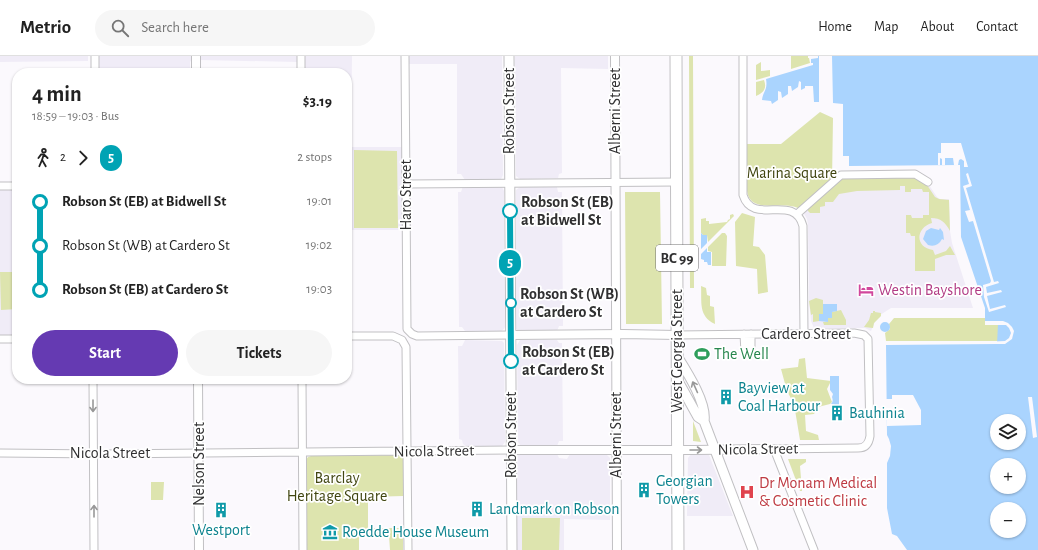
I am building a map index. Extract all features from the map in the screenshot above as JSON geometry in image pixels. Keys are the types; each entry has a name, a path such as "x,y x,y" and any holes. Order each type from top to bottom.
{"highway":[{"name":"West Georgia Street","path":"676,56 678,550"}],"main road":[{"name":"Robson Street","path":"509,56 512,550"},
{"path":"677,356 694,384 705,413 704,421 753,550"},
{"path":"677,380 698,417 704,421"}],"street":[{"path":"95,56 95,68"},
{"path":"196,56 196,68"},
{"path":"301,56 301,68"},
{"name":"Haro Street","path":"405,56 407,326 410,332"},
{"name":"Alberni Street","path":"614,56 617,550"},
{"path":"743,56 742,176 744,198 746,203 754,209 791,210 797,214 801,220 803,226 804,334"},
{"path":"797,214 841,176 915,174 928,182"},
{"path":"406,184 677,182"},
{"path":"0,186 12,186"},
{"name":"Cardero Street","path":"410,332 417,336 859,334 867,337 869,342 870,436 867,445"},
{"path":"748,334 748,353"},
{"path":"352,336 393,336 402,340 405,344 408,550"},
{"path":"0,339 12,339"},
{"path":"93,384 94,550"},
{"name":"Nelson Street","path":"198,384 199,550"},
{"path":"302,384 304,550"},
{"name":"Nicola Street","path":"0,453 93,454 511,450 715,450 862,448 867,445"},
{"path":"774,449 814,550"}],"shaded area":[{"path":"0,56 88,56 88,61 0,62"},
{"path":"97,56 192,56 190,68 97,68"},
{"path":"200,56 297,56 297,62 200,60"},
{"path":"304,56 352,56 352,68 305,68"},
{"path":"409,56 502,56 503,175 501,179 465,180 461,174 457,174 457,64 409,64"},
{"path":"515,56 608,56 608,69 561,68 562,173 559,174 558,178 520,179 516,176"},
{"path":"352,147 402,147 402,230 352,230"},
{"path":"915,177 929,185 940,199 949,199 952,243 973,308 891,308 877,317 871,331 865,328 814,328 811,321 809,301 808,225 807,219 803,212 843,178"},
{"path":"463,186 500,186 504,191 505,327 501,331 468,332 462,327 459,327 458,192 461,192"},
{"path":"520,187 557,187 558,192 562,192 563,326 559,326 557,331 519,331 516,329 516,190"},
{"path":"0,189 12,189 12,335 0,335"},
{"path":"465,340 502,341 504,343 505,442 502,446 466,446 463,444 462,440 459,439 458,346 462,346"},
{"path":"520,340 557,340 559,343 562,343 563,441 559,441 557,446 521,446 518,442 517,345"},
{"path":"692,453 705,453 709,455 733,516 687,516 688,458"},
{"path":"520,454 557,454 559,458 567,459 570,454 607,455 610,458 610,520 564,519 564,550 517,550 517,456"}],"green space":[{"path":"689,56 693,56 694,288 690,288"},
{"path":"791,56 808,56 810,63 791,69"},
{"path":"761,62 761,71 770,70 770,76 756,80 756,65"},
{"path":"764,80 764,90 756,96 756,82"},
{"name":"Marina Square","path":"820,112 833,118 832,181 800,209 793,206 769,206 755,203 750,199 747,191 747,144 781,144"},
{"path":"354,150 397,151 398,228 354,228"},
{"path":"910,177 918,179 927,185 935,197 949,200 950,231 942,221 931,218 932,223 922,229 919,238 923,246 933,250 935,255 946,251 950,246 955,255 946,255 935,259 935,271 915,271 915,236 911,236 910,233 906,233 906,215 911,215 912,218 923,218 923,215 929,215 929,192 923,192 922,189 911,189 911,192 905,192 905,186 900,186 900,190 857,191 839,194 833,202 825,202 825,206 820,207 820,213 810,213 808,211 808,208 843,178"},
{"path":"625,192 660,192 662,324 626,324"},
{"path":"742,213 755,217 753,246 759,247 765,255 768,292 758,294 757,269 736,266 735,222"},
{"path":"733,214 734,216 708,242 707,235 703,235 701,233 701,219 706,218 706,221 709,221 709,224 727,222 730,219 730,215"},
{"path":"722,233 725,233 727,236 726,266 712,266 712,252 708,251 708,247"},
{"path":"0,272 12,272 12,309 1,310"},
{"path":"701,286 706,288 707,295 710,296 710,306 714,307 715,324 703,313 701,303"},
{"path":"816,298 823,300 823,314 819,315 819,321 813,322 813,314 811,315 809,301"},
{"path":"841,310 846,320 846,325 824,325 823,322 828,322 828,318 832,312"},
{"path":"873,311 881,313 881,316 874,323 873,328 864,327 869,320 871,313 873,313"},
{"path":"894,318 985,318 985,323 998,324 998,341 886,341 885,333 890,329 889,324"},
{"path":"805,358 807,378 831,381 827,389 832,402 830,404 818,407 814,414 805,415 806,431 818,435 819,440 800,440 794,404 787,391 781,369 798,367 799,359"},
{"path":"693,421 701,442 693,441"},
{"name":"Barclay Heritage Square","path":"400,455 404,457 405,473 403,476 403,496 368,497 368,528 403,528 403,550 390,550 389,535 359,534 359,550 307,550 306,460 308,457"},
{"path":"788,459 806,459 806,462 800,466 802,491 800,491"},
{"path":"151,482 164,482 163,500 151,500"},
{"path":"522,518 560,518 559,550 522,550"}],"water":[{"path":"818,56 819,102 814,102 813,86 805,86 805,88 801,90 801,82 799,81 798,87 792,91 791,86 788,86 788,94 782,98 781,92 778,91 778,100 772,104 771,101 762,100 766,88 766,79 813,65 813,63 811,63 811,59 818,58"},
{"path":"832,56 1038,56 1038,550 907,550 897,536 892,534 887,508 887,463 890,456 891,446 887,435 886,345 997,344 998,324 985,323 985,308 961,237 960,165 849,166 849,156 843,156 843,104 833,103"},
{"path":"931,228 939,230 940,228 943,232 944,240 942,239 934,246 928,245 923,239 926,231"},
{"path":"701,233 703,235 707,235 707,243 701,249"},
{"path":"707,248 707,252 711,252 711,265 708,265 707,262 704,262 704,260 701,259 701,254"},
{"path":"823,304 837,304 837,311 832,312 832,318 828,318 828,322 819,321 819,314 823,314"},
{"path":"885,322 890,327 885,332 880,327"},
{"path":"830,376 839,376 839,406 831,404 833,401 833,394 830,390"}],"pier":[{"path":"941,143 961,143 968,167 964,167 964,161 961,159 959,160 958,165 954,165 953,158 945,158 945,165 942,165 942,159 940,158 940,165 938,165 938,153 941,153"},
{"path":"968,173 972,186 966,188 994,282 998,281 999,283 986,287 987,293 1001,290 1002,292 987,296 990,309 1005,305 1006,307 989,312 984,297 983,285 990,283 991,281 973,221 969,222 965,211 970,210 963,186 969,184 966,174"},
{"path":"985,321 1003,321 1008,323 1014,331 1012,339 1005,344 984,344 984,342 1005,341 1009,338 1011,333 1006,325 985,325"},
{"path":"892,395 913,395 921,410 921,425 887,426 887,416 885,415 886,399 892,399"},
{"path":"1028,397 1032,397 1037,437 1033,438"}],"bus line":[{"name":"5","path":"510,211 511,361"}],"place":[{"name":"Robson St (EB) at Bidwell St","path":"510,211"},
{"name":"Westin Bayshore","path":"866,290"},
{"name":"Robson St (WB) at Cardero St","path":"511,303"},
{"name":"The Well","path":"702,354"},
{"name":"Robson St (EB) at Cardero St","path":"511,361"},
{"name":"Bayview at Coal Harbour","path":"726,397"},
{"name":"Bauhinia","path":"837,413"},
{"name":"Georgian Towers","path":"644,490"},
{"name":"Dr Monam Medical & Cosmetic Clinic","path":"747,492"},
{"name":"Landmark on Robson","path":"477,509"},
{"name":"Westport","path":"221,510"},
{"name":"Roedde House Museum","path":"330,532"}]}
